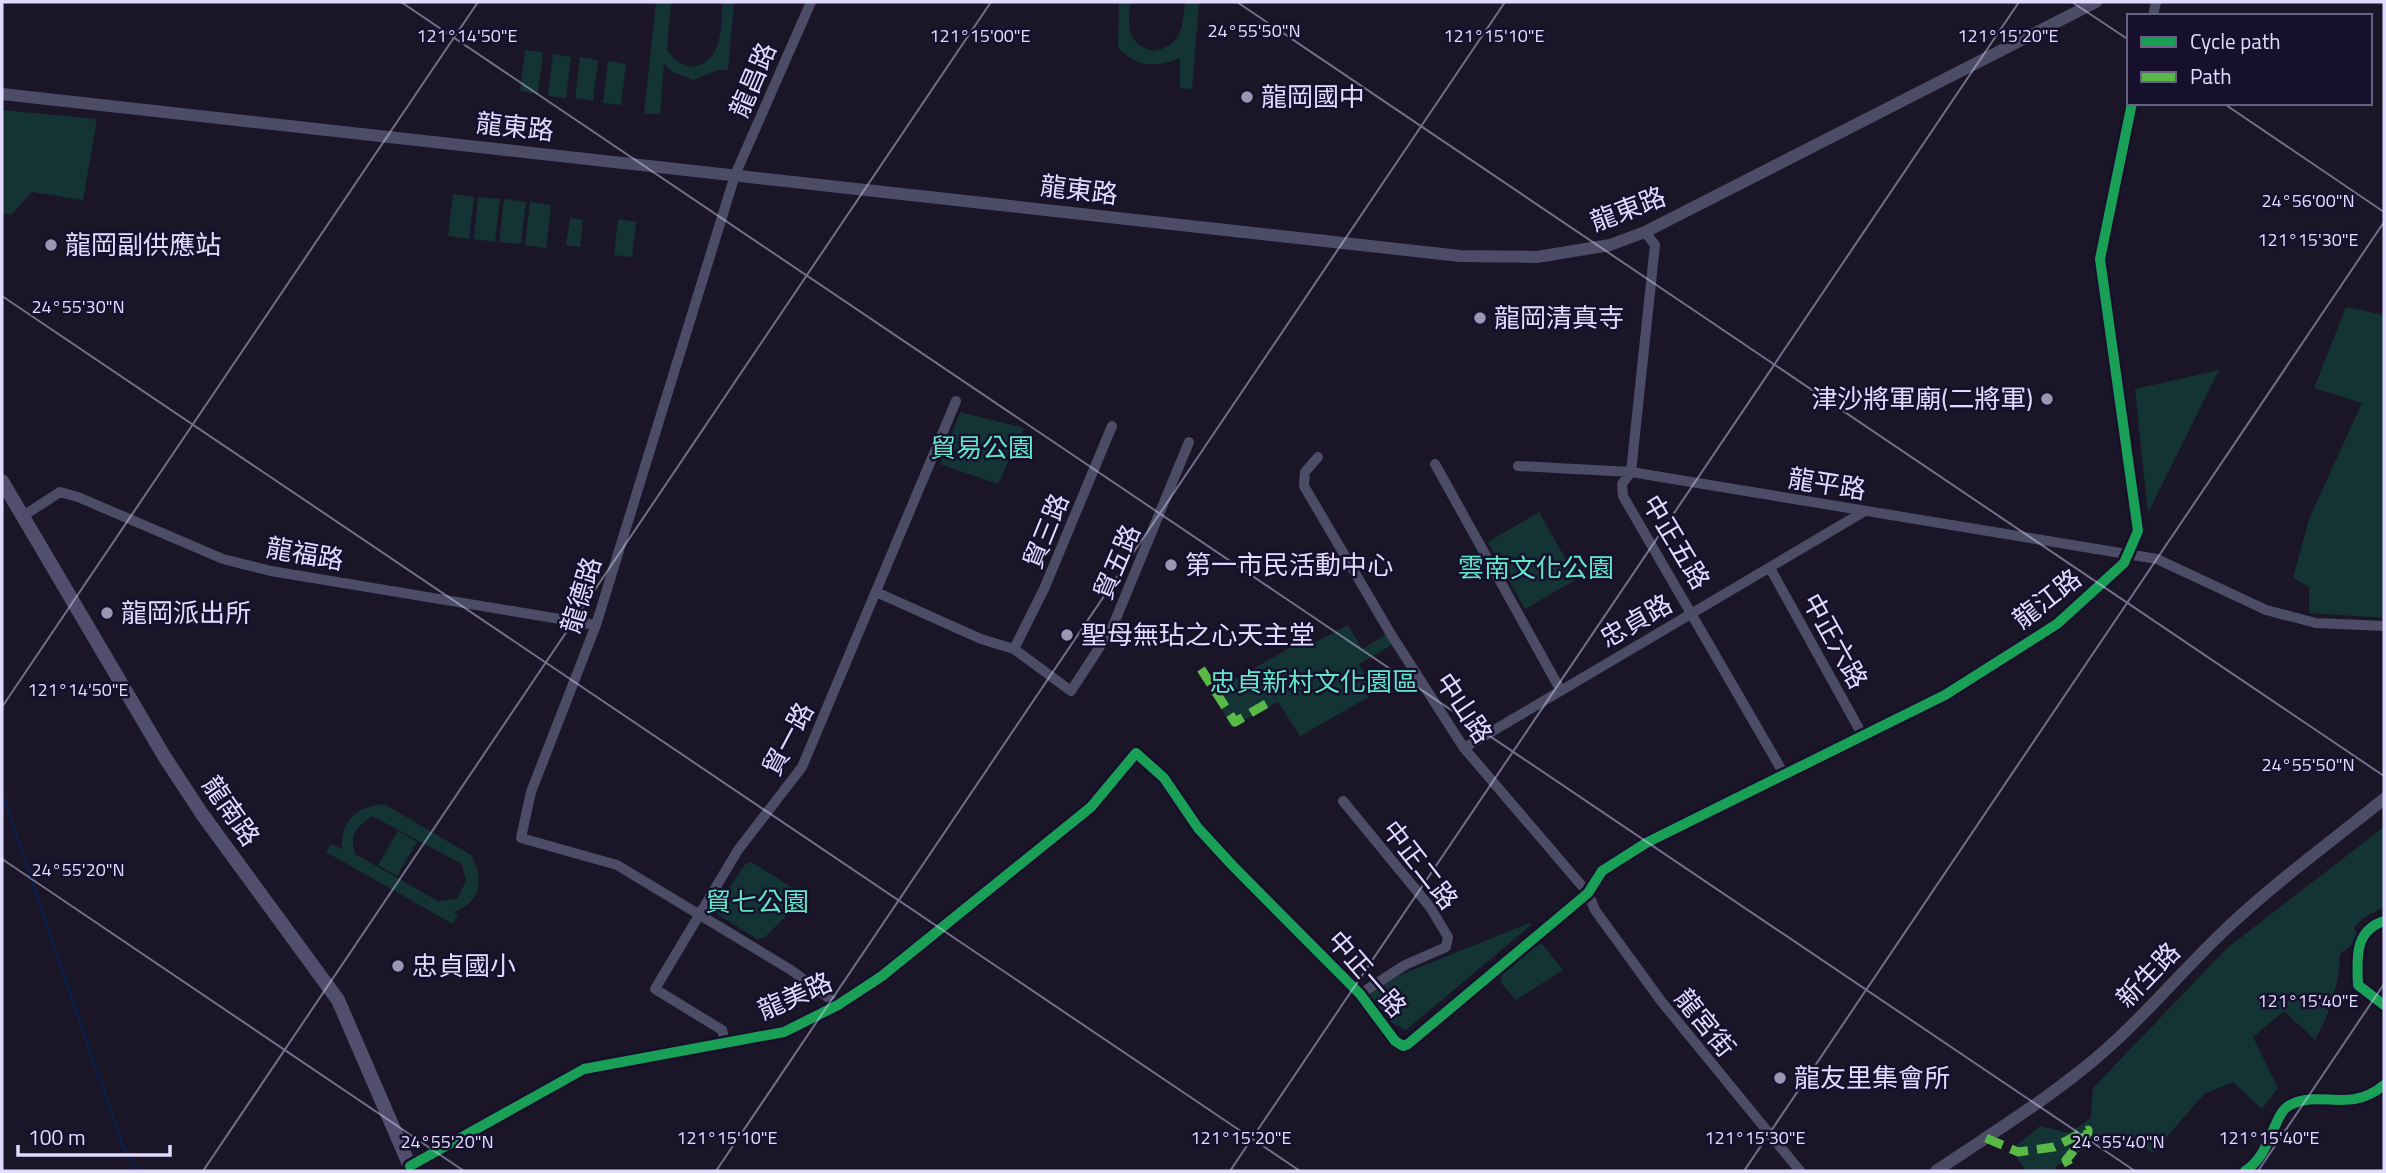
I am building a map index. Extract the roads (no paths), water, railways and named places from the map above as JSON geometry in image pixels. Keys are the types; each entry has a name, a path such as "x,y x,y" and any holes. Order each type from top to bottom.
{"main road":[{"name":"龍南路","path":"2,481 164,756 202,814 338,1000 411,1169"}],"street":[{"name":"龍昌路","path":"735,175 811,2"},
{"name":"龍東路","path":"2,94 1460,256 1537,257 1610,245 1645,232 2096,2"},
{"name":"龍江路","path":"1588,893 1602,871 1646,843 1945,695 2057,624 2110,578 2129,554 2137,531 2100,258 2132,105"},
{"name":"龍德路","path":"700,914 617,865 521,838 531,792 596,625 735,175"},
{"name":"中正五路","path":"1645,232 1655,245 1631,472 1622,484 1623,496 1693,612 1784,775"},
{"name":"貿一路","path":"726,1045 722,1030 655,989 738,850 802,766 956,401"},
{"name":"貿三路","path":"1014,649 1044,589 1112,426"},
{"name":"貿五路","path":"1014,649 1071,691 1112,628 1189,442"},
{"name":"中山路","path":"1318,457 1305,472 1304,486 1392,636 1464,748 1588,893"},
{"path":"1435,464 1560,689"},
{"name":"龍平路","path":"1517,466 1631,472 2157,559 2279,614 2316,623 2384,626"},
{"name":"龍福路","path":"23,516 60,492 78,497 223,559 284,573 596,625"},
{"name":"忠貞路","path":"1464,748 1866,511"},
{"name":"中正六路","path":"1769,568 1863,736"},
{"path":"876,592 981,639 1014,649"},
{"name":"龍美路","path":"411,1169 584,1069 726,1045 784,1032 838,1005 882,976 1091,807 1136,753"},
{"name":"中正一路","path":"1136,753 1164,778 1199,828 1233,866 1360,994 1395,1041 1402,1046 1408,1044 1588,893"},
{"name":"新生路","path":"1936,1171 2085,1068 2115,1042 2228,926 2384,799"},
{"name":"中正二路","path":"1343,801 1430,907 1448,937 1446,947 1405,965 1360,994"},
{"name":"龍宮街","path":"1588,893 1595,910 1661,1001 1800,1171"},
{"path":"700,914 792,970 838,1005"},
{"path":"2245,1171 2253,1166 2269,1145 2280,1113 2290,1104 2351,1101 2369,1097 2384,1085"}],"waterway":[{"path":"2,794 122,1144 137,1171"}],"place":[{"name":"龍岡國中","path":"1247,97"},
{"name":"龍岡副供應站","path":"51,245"},
{"name":"龍岡清真寺","path":"1480,318"},
{"name":"津沙將軍廟(二將軍)","path":"2047,399"},
{"name":"第一市民活動中心","path":"1171,565"},
{"name":"龍岡派出所","path":"107,613"},
{"name":"聖母無玷之心天主堂","path":"1067,635"},
{"name":"忠貞國小","path":"398,966"},
{"name":"龍友里集會所","path":"1780,1078"}],"park label":[{"name":"貿易公園","path":"982,448"},
{"name":"雲南文化公園","path":"1536,568"},
{"name":"忠貞新村文化園區","path":"1314,682"},
{"name":"貿七公園","path":"757,902"}]}
